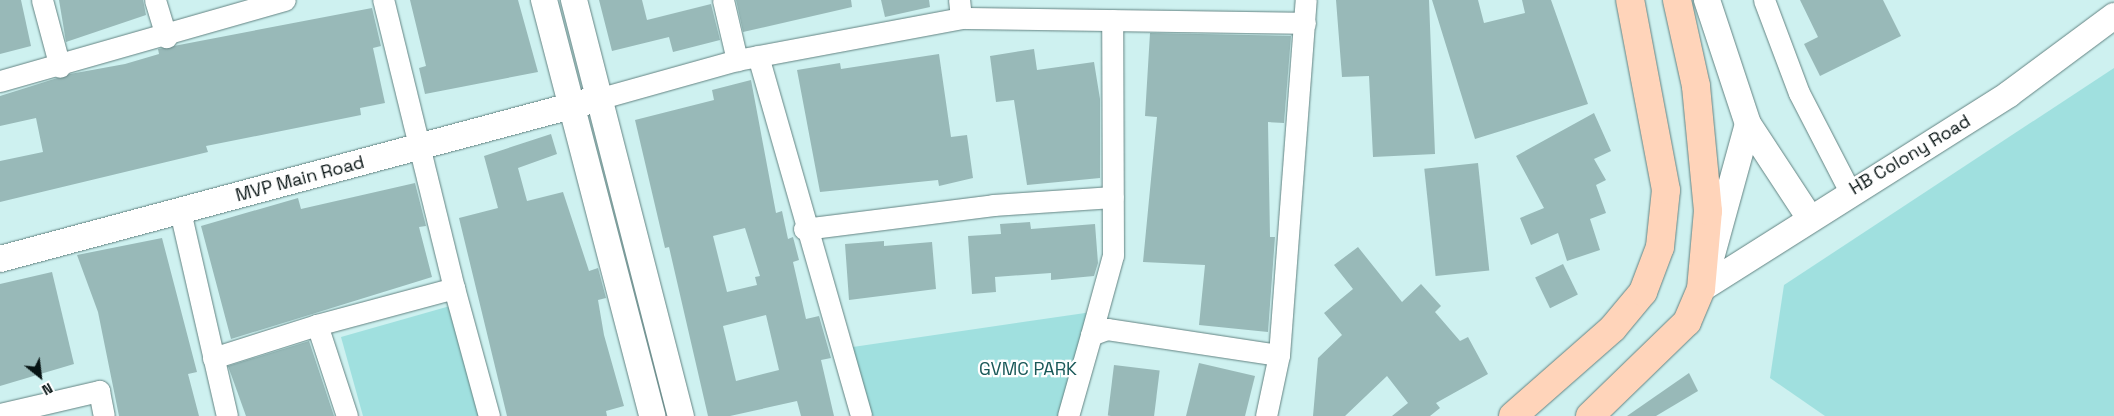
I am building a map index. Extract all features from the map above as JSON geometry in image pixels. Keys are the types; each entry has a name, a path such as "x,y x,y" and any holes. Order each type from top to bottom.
{"main road":[{"path":"1512,416 1613,328 1643,292 1660,247 1666,190 1630,0"},
{"path":"1590,416 1687,322 1701,289 1708,211 1696,86 1677,0"}],"street":[{"path":"42,0 60,67"},
{"path":"155,0 166,37"},
{"path":"0,81 60,67 166,37 285,0"},
{"path":"384,0 422,146 454,288 489,416"},
{"path":"544,0 652,416"},
{"path":"574,0 601,98 681,416"},
{"path":"723,0 737,60"},
{"path":"1266,416 1280,355 1306,0"},
{"path":"1707,0 1748,124 1809,217"},
{"path":"1768,4 1799,93 1850,192"},
{"path":"601,98 737,60 960,9 1112,20 1305,23"},
{"name":"HB Colony Road","path":"1701,289 1809,217 2009,94 2114,16"},
{"path":"1068,416 1113,255 1112,20"},
{"path":"758,56 804,229 861,416"},
{"name":"MVP Main Road","path":"0,260 601,98"},
{"path":"1701,289 1748,124"},
{"path":"804,229 993,205 1113,197"},
{"path":"180,211 227,416"},
{"path":"213,358 317,325 454,288"},
{"path":"317,325 347,416"},
{"path":"1091,335 1107,329 1280,355"},
{"path":"0,414 98,391 104,416"}],"green space":[{"path":"2114,68 2114,416 1825,416 1770,378 1784,285"},
{"path":"450,306 481,416 363,416 341,337"},
{"name":"GVMC PARK","path":"1092,312 1064,416 870,416 846,348"}],"building":[{"path":"0,0 21,0 31,46 0,54"},
{"path":"59,0 143,0 146,15 66,42"},
{"path":"410,0 518,0 538,72 425,94 419,68 426,66"},
{"path":"599,0 642,0 647,20 711,4 720,40 673,52 669,37 612,51"},
{"path":"736,0 851,0 852,7 743,32"},
{"path":"881,0 929,0 930,7 885,17"},
{"path":"1336,0 1429,0 1435,154 1373,157 1369,76 1342,77"},
{"path":"1432,0 1478,0 1484,23 1525,13 1522,0 1551,0 1588,104 1475,139"},
{"path":"1800,0 1883,0 1901,36 1820,76 1804,44 1818,37"},
{"path":"372,8 381,46 373,48 385,103 360,108 361,115 206,146 208,152 0,202 0,161 43,152 36,118 0,126 0,96 70,74 125,64 159,54 158,49"},
{"path":"1150,33 1291,36 1284,123 1268,122 1270,237 1275,237 1268,332 1199,325 1205,265 1143,262 1157,117 1145,116"},
{"path":"1034,49 1037,70 1094,62 1100,99 1100,178 1027,185 1014,100 996,102 990,56"},
{"path":"939,54 951,137 967,135 973,178 939,186 938,180 820,192 797,70 840,63 841,69"},
{"path":"751,80 776,213 782,211 788,239 793,237 799,260 793,262 806,319 819,316 831,358 821,360 834,416 801,416 797,401 730,416 708,416 669,247 665,248 635,120 714,100 712,90","holes":["745,228 760,276 755,277 757,285 727,292 713,236","766,315 779,370 736,381 723,326"]},
{"path":"1594,113 1611,151 1594,159 1606,180 1596,185 1606,213 1590,219 1600,250 1567,261 1558,233 1531,245 1520,218 1544,208 1516,156"},
{"path":"551,134 557,154 518,168 527,201 563,192 589,271 598,268 606,298 598,300 604,335 624,406 606,411 607,416 507,416 459,218 498,208 484,156"},
{"path":"1478,163 1489,270 1436,276 1424,169"},
{"path":"415,183 426,226 419,227 432,277 231,339 201,226 298,198 301,209"},
{"path":"1030,222 1031,229 1095,224 1098,263 1094,276 1051,280 1051,273 995,277 996,292 972,294 968,236 1001,234 1000,224"},
{"path":"162,238 197,372 188,374 199,416 119,416 98,312 77,255"},
{"path":"884,241 884,246 932,242 936,289 849,300 845,244"},
{"path":"1358,247 1402,302 1421,284 1441,306 1435,312 1460,341 1468,337 1488,374 1436,403 1440,408 1430,416 1392,416 1408,403 1387,376 1345,416 1313,416 1318,358 1342,335 1324,313 1353,289 1334,265"},
{"path":"1563,264 1578,295 1550,308 1535,278"},
{"path":"52,272 74,364 0,386 0,284"},
{"path":"309,341 334,416 246,416 228,366"},
{"path":"1199,363 1255,376 1245,416 1186,416"},
{"path":"1114,365 1160,371 1154,416 1108,416"},
{"path":"1689,373 1698,391 1656,416 1627,416"}]}
